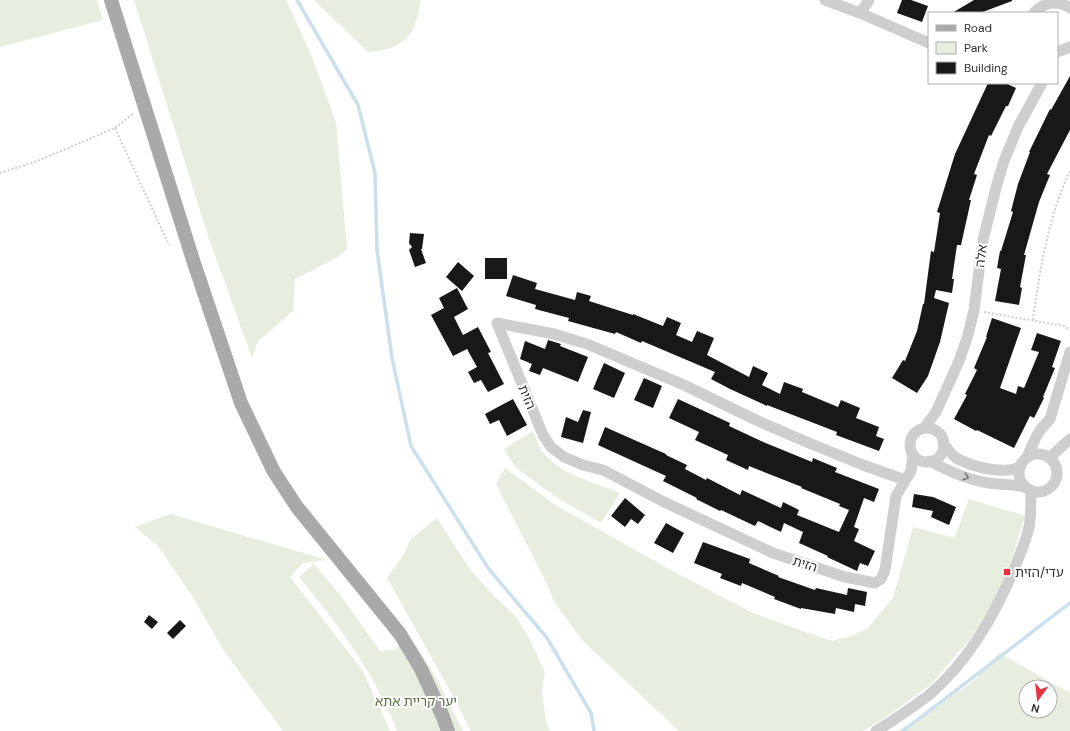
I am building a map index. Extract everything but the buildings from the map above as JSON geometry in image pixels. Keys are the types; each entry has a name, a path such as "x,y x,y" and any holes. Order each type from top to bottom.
{"main road":[{"path":"111,0 191,252 241,403 274,472 297,507 400,634 421,669 448,731"}],"street":[{"path":"825,0 860,13 928,43"},
{"path":"860,13 869,0"},
{"path":"1035,12 1038,7 1050,1 1059,2 1070,8"},
{"path":"1058,52 1070,47"},
{"name":"אלה","path":"924,428 936,412 954,374 968,335 974,310 983,240 997,184 1004,161 1018,127 1041,84"},
{"name":"הזית","path":"905,480 809,443 758,421 684,385 586,344 554,334 497,323 543,435 551,447 564,457 603,470 664,502 773,553 845,577 875,583 881,579 885,570 896,496 911,471 913,455"},
{"path":"876,731 907,712 929,694 952,671 988,624 1005,591 1029,526 1029,489 1022,482 1019,476 1019,470 1036,437 1050,419 1070,352"},
{"path":"924,428 929,428 939,433 943,443 952,455 958,459 989,469 1015,469 1020,467 1024,461 1033,454 1038,454 1049,458 1056,468 1055,479 1048,488 1037,491 1017,485 986,482 968,478 930,461 921,460 913,455 911,450 911,439 918,430 924,428"},
{"path":"1049,458 1070,439"},
{"path":"930,461 939,456 943,448 943,443"}],"path":[{"path":"0,173 35,162 115,128 144,105"},
{"path":"115,128 169,245"},
{"path":"1032,320 1038,280 1052,219 1070,172"},
{"path":"974,310 1064,326 1070,330"}],"green space":[{"path":"0,0 97,0 103,20 0,47"},
{"path":"134,0 286,0 310,52 336,122 347,249 338,257 295,279 293,311 258,341 252,358 208,236"},
{"path":"314,0 421,0 415,24 406,39 389,49 368,52"},
{"path":"533,431 539,447 549,459 558,466 578,477 620,493 601,523 559,499 515,467 504,449"},
{"path":"505,468 557,506 669,569 753,613 831,641 851,636 867,629 893,598 913,527 954,538 969,499 1025,516 1013,555 995,601 970,639 931,684 886,717 863,731 679,731 583,641 555,603 544,578 496,484"},
{"path":"170,514 327,560 303,563 290,577 363,671 390,731 283,731 224,651 194,599 158,546 135,527"},
{"path":"437,518 469,568 490,592 516,617 529,638 545,672 542,691 546,722 550,731 471,731 387,578 402,557 411,539"},
{"name":"יער קריית אתא","path":"314,564 341,596 380,651 396,650 397,647 404,642 413,643 416,645 438,681 463,731 397,731 367,670 328,613 299,577"},
{"path":"999,653 1045,679 1018,679 1018,719 1058,719 1058,686 1070,693 1070,731 898,731 974,681"}],"waterway":[{"path":"297,0 358,105 375,173 377,250 392,358 411,446 488,568 547,638 591,713 594,731"},
{"path":"903,731 1070,603"}],"place":[{"name":"עדי/הזית","path":"1007,572"}]}
